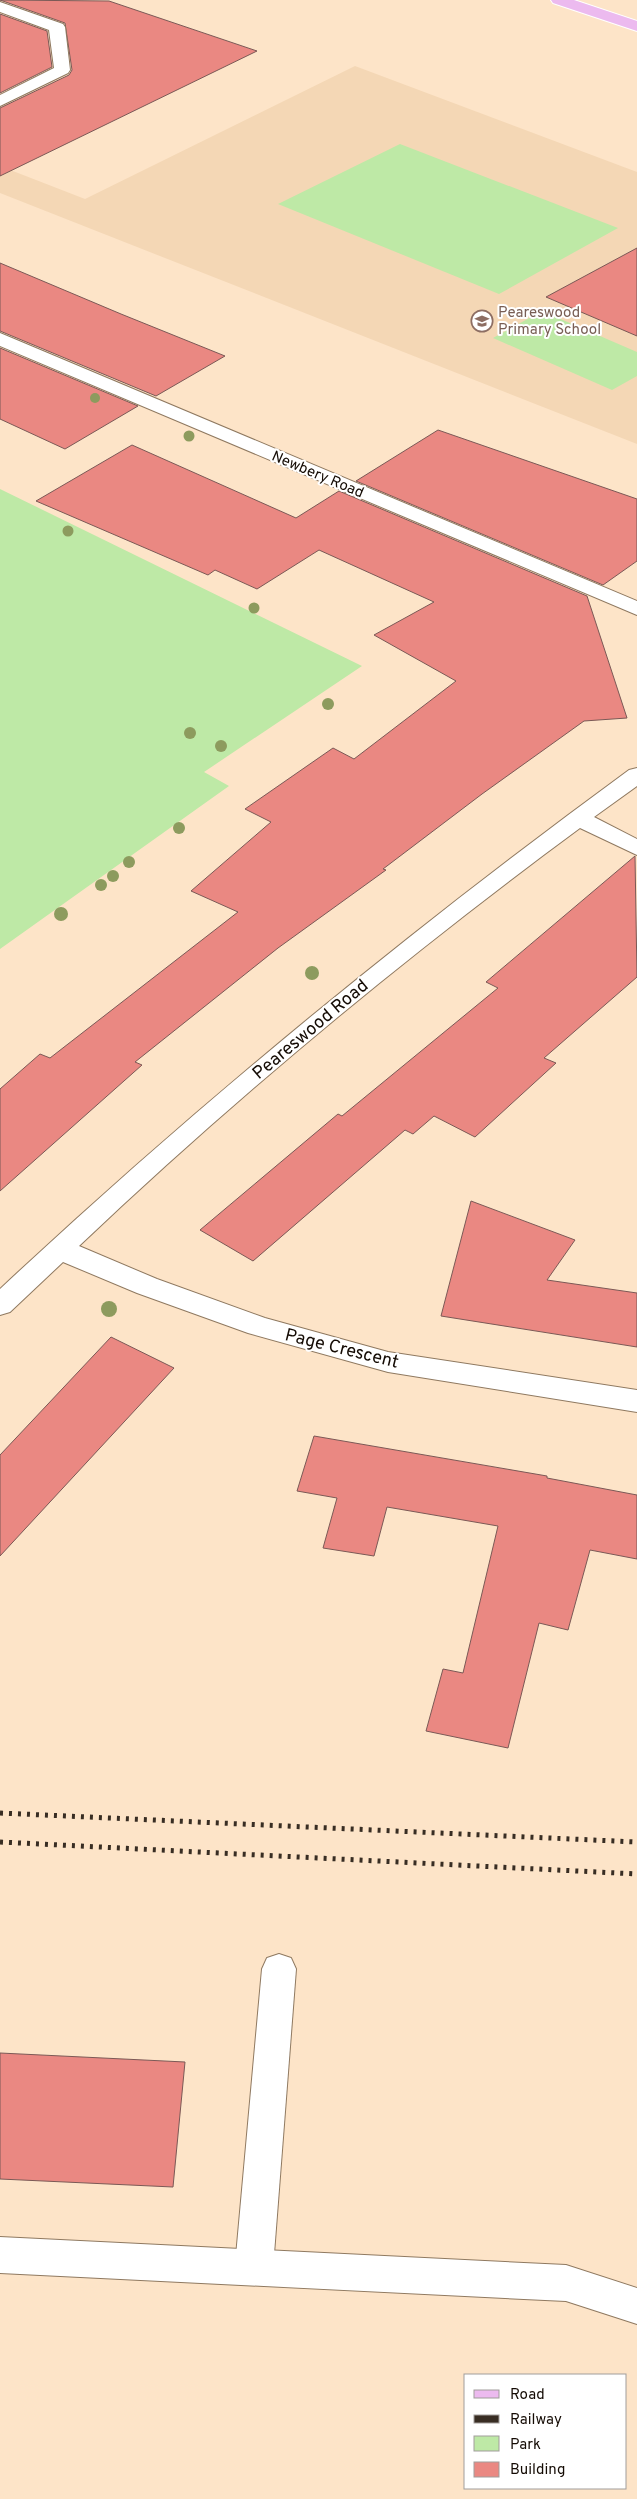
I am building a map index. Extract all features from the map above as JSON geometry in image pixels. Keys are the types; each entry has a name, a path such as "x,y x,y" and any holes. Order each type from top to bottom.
{"main road":[{"path":"559,0 637,26"}],"street":[{"path":"0,7 57,27 62,70 0,100"},
{"name":"Newbery Road","path":"0,339 637,609"},
{"name":"Peareswood Road","path":"0,1306 59,1249 258,1072 422,936 577,818 637,775"},
{"path":"577,818 637,848"},
{"name":"Page Crescent","path":"59,1249 147,1286 258,1326 388,1362 637,1401"},
{"path":"254,2267 279,1969"},
{"path":"0,2255 566,2283 637,2306"}],"shaded area":[{"name":"Peareswood Primary School","path":"355,66 637,172 637,444 0,193 0,166 85,199"}],"green space":[{"path":"400,144 618,228 499,294 278,204"},
{"path":"542,311 637,352 637,376 612,390 493,338"},
{"path":"0,489 362,666 204,772 229,786 0,949"}],"building":[{"path":"0,0 109,1 257,51 0,176 0,108 69,75 72,70 65,23"},
{"path":"0,14 47,31 52,67 0,93"},
{"path":"637,248 637,336 546,297"},
{"path":"0,263 225,356 156,396 0,331"},
{"path":"0,348 138,406 65,449 0,419"},
{"path":"438,430 637,499 637,561 603,585 356,481"},
{"path":"132,445 296,518 339,491 587,596 627,718 584,721 482,794 383,869 386,870 278,948 135,1062 142,1065 0,1191 0,1089 40,1054 50,1058 238,912 191,891 271,822 245,809 333,748 354,759 456,681 374,635 434,602 319,550 257,589 215,570 208,575 36,501"},
{"path":"635,856 637,977 544,1058 556,1063 475,1137 434,1116 413,1134 405,1130 253,1261 200,1230 338,1114 342,1116 498,988 486,982"},
{"path":"471,1201 575,1240 547,1280 637,1293 637,1347 441,1316"},
{"path":"111,1337 174,1368 0,1556 0,1455"},
{"path":"314,1436 547,1476 547,1478 637,1495 637,1559 590,1550 568,1630 539,1623 508,1748 426,1731 443,1669 463,1673 498,1526 387,1507 374,1556 323,1548 337,1498 297,1491"},
{"path":"0,2053 185,2062 173,2187 0,2179"}],"railway":[{"path":"0,1813 637,1842"},
{"path":"0,1842 637,1874"}],"place":[{"name":"Peareswood Primary School","path":"482,321"}]}
